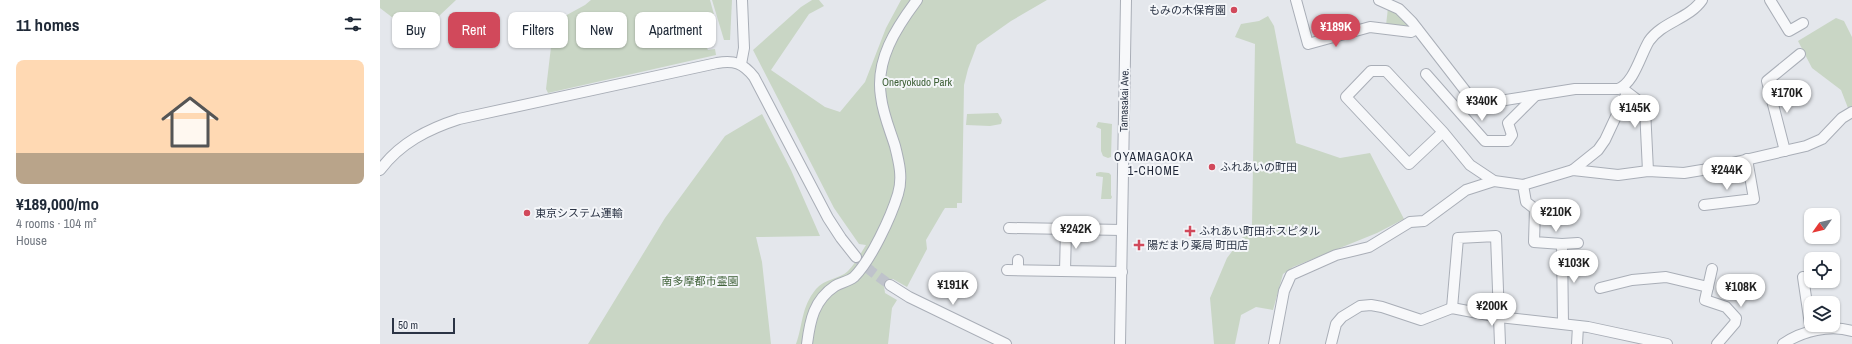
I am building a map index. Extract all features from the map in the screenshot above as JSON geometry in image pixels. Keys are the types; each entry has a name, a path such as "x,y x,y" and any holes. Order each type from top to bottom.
{"street":[{"path":"741,64 744,48 742,0"},
{"path":"807,344 808,332 820,299 828,291 838,284 849,280 857,273 879,240 898,194 901,182 900,166 881,98 880,69 888,46 917,0"},
{"name":"Tamasakai Ave.","path":"1120,344 1126,0"},
{"path":"1296,0 1308,44 1370,27 1411,32 1417,29"},
{"path":"1379,0 1404,13 1473,98 1487,103 1575,89 1625,90 1640,102 1645,109 1648,171"},
{"path":"1274,344 1284,291 1291,275 1336,255 1369,247 1410,222 1424,221 1466,190 1494,181 1523,185 1573,170 1598,150 1605,140 1630,78 1650,40 1666,27 1688,13 1702,0"},
{"path":"1770,0 1789,31 1803,23"},
{"path":"1785,151 1767,81 1800,54"},
{"path":"380,170 397,151 419,135 459,119 717,63 735,61 741,64 754,76 828,218 856,257"},
{"path":"1443,132 1408,164 1346,97 1371,71 1386,71 1443,132 1470,165 1494,181"},
{"path":"1426,74 1485,141 1508,141 1512,135 1508,123 1535,96"},
{"path":"1573,170 1618,175 1648,171 1684,173 1806,146 1822,139 1842,118 1852,112"},
{"path":"1704,205 1754,199 1747,159"},
{"path":"1523,185 1526,202 1535,210 1534,242 1562,244 1578,243"},
{"path":"1015,232 1066,229 1122,230"},
{"path":"1065,271 1066,229"},
{"path":"1452,308 1458,238 1496,236 1500,344"},
{"path":"1562,244 1563,324"},
{"path":"1007,270 1018,265 1065,271 1122,272"},
{"path":"1712,270 1705,300 1726,308 1736,318 1735,323 1717,344"},
{"path":"1600,288 1632,280 1666,277 1708,287"},
{"path":"1803,277 1806,296"},
{"path":"890,285 991,340 1006,344"},
{"path":"1331,344 1336,324 1342,317 1360,306 1382,307 1421,320 1452,308 1499,317 1578,326 1667,344"},
{"path":"1577,344 1578,326"},
{"path":"1840,329 1852,331"},
{"path":"1783,344 1804,332"}],"green space":[{"path":"380,0 456,0 440,15 440,12 392,12 392,17 380,8"},
{"path":"591,0 710,0 713,12 635,12 635,48 707,48 708,50 715,49 716,55 548,93 546,89 551,48 568,48 568,14"},
{"path":"712,0 732,0 730,40 724,40"},
{"name":"Oneryokudo Park","path":"812,0 819,0 824,6 809,14 771,70 825,107 840,112 865,82 886,28 901,0 1047,0 1011,21 977,45 964,85 962,203 957,203 957,208 945,208 943,211 926,240 927,249 907,287 893,279 888,279 884,286 885,293 897,300 892,308 888,344 796,344 805,309 811,296 823,283 845,274 866,245 859,244 834,208 753,50 801,7"},
{"path":"1388,8 1401,15 1409,25 1407,29 1386,25"},
{"path":"1268,16 1274,26 1296,143 1340,158 1370,153 1404,219 1377,233 1293,267 1283,274 1273,310 1256,307 1241,315 1235,344 1214,344 1210,298 1227,258 1252,225 1255,44 1235,37 1241,24 1259,21"},
{"path":"1836,18 1844,21 1852,37 1852,106 1848,108 1841,90 1812,68 1798,41"},
{"path":"998,113 1002,120 1001,124 990,126 966,125 967,114"},
{"name":"南多摩都市霊園","path":"762,114 791,170 820,236 756,237 762,262 771,344 588,344 665,218 725,136"},
{"path":"1098,122 1112,124 1111,157 1108,158 1103,156 1101,151 1101,129 1096,127"},
{"path":"1096,173 1109,173 1111,175 1111,199 1101,199 1103,177 1096,176"}],"tunnel":[{"path":"856,257 871,271 890,285"}],"place":[{"name":"もみの木保育園","path":"1234,10"},
{"name":"ふれあいの町田","path":"1212,167"},
{"name":"東京システム運輸","path":"527,213"},
{"name":"ふれあい町田ホスピタル","path":"1190,231"},
{"name":"陽だまり薬局 町田店","path":"1139,245"}],"district":[{"name":"OYAMAGAOKA 1-CHOME","path":"1154,164"}]}
